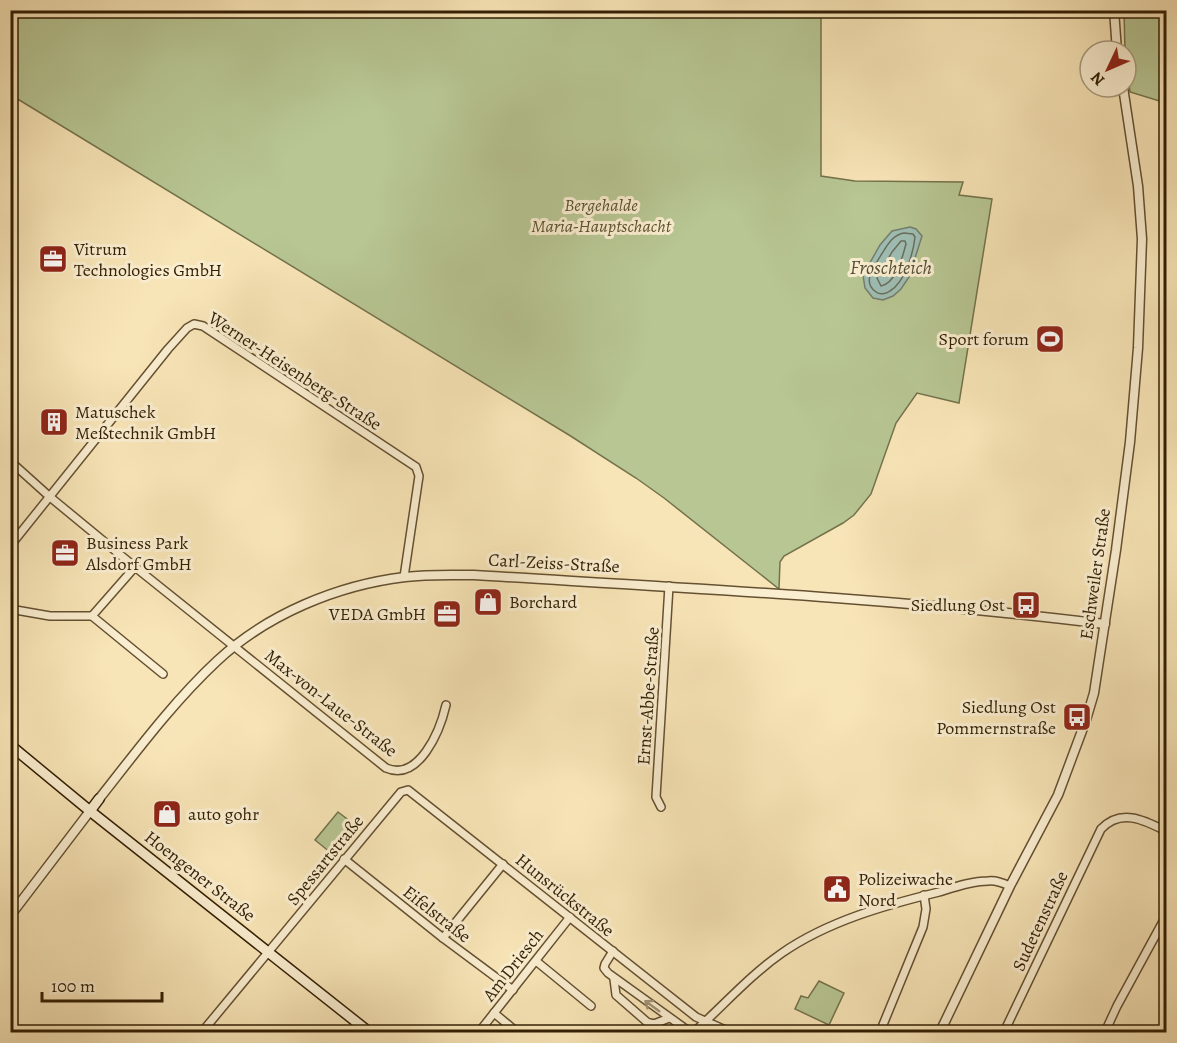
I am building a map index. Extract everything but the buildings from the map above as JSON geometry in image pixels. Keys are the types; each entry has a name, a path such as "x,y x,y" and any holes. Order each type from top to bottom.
{"main road":[{"name":"Hoengener Straße","path":"10,745 369,1032"},
{"name":"Carl-Zeiss-Straße","path":"90,810 99,799"}],"street":[{"path":"1114,10 1116,39"},
{"name":"Eschweiler Straße","path":"940,1032 1010,886 1058,795 1094,693 1130,442 1138,348 1142,266 1138,186 1125,99"},
{"name":"Werner-Heisenberg-Straße","path":"51,497 182,333 194,324 203,326 416,467 419,476 404,577"},
{"path":"10,461 135,567 236,646"},
{"path":"10,546 51,497"},
{"path":"92,616 135,567"},
{"name":"Carl-Zeiss-Straße","path":"99,799 194,684 236,646 284,615 316,600 373,583 404,577 435,574 474,575 830,596 987,609 1105,624"},
{"name":"Ernst-Abbe-Straße","path":"661,807 656,797 669,586"},
{"path":"10,609 50,616 92,616 163,674"},
{"name":"Max-von-Laue-Straße","path":"236,646 375,760 397,773 414,765 435,739 446,705"},
{"name":"Spessartstraße","path":"202,1032 401,792 408,790"},
{"name":"Hunsrückstraße","path":"408,790 696,1017 730,1032"},
{"path":"10,916 90,810"},
{"name":"Sudetenstraße","path":"1004,1032 1096,838 1106,824 1115,818 1126,816 1137,818 1167,831"},
{"name":"Eifelstraße","path":"344,859 513,990"},
{"path":"443,938 503,864"},
{"path":"613,951 604,968 615,979 692,1032 738,988 785,951 829,928 924,895 987,881 996,881 1010,886"},
{"path":"880,1032 923,927 926,909 924,895"},
{"path":"1105,1032 1167,916"},
{"name":"Am Driesch","path":"479,1032 570,917"},
{"path":"536,961 591,1006"},
{"path":"615,979 616,995 647,1022 654,1024 669,1018"},
{"path":"494,1013 517,1032"}],"green space":[{"name":"Bergehalde Maria-Hauptschacht","path":"10,11 821,11 821,176 855,181 963,182 959,195 992,199 959,403 917,393 896,423 871,494 854,515 843,523 784,556 780,562 779,589 636,478 11,95"},
{"path":"1124,11 1166,11 1166,103 1138,94 1138,39 1125,39"},
{"path":"338,812 359,828 336,857 315,840"},
{"path":"819,981 844,993 829,1025 795,1009 801,996 808,998"}],"water":[{"name":"Froschteich","path":"910,227 916,229 922,236 909,277 893,296 883,300 873,298 865,288 863,275 880,245 892,231"}],"place":[{"name":"Vitrum Technologies GmbH","path":"53,259"},
{"name":"Sport forum","path":"1050,339"},
{"name":"Matuschek Meßtechnik GmbH","path":"54,422"},
{"name":"Business Park Alsdorf GmbH","path":"65,553"},
{"name":"Borchard","path":"488,602"},
{"name":"Siedlung Ost","path":"1026,605"},
{"name":"VEDA GmbH","path":"447,614"},
{"name":"Siedlung Ost Pommernstraße","path":"1077,717"},
{"name":"auto gohr","path":"167,814"},
{"name":"Polizeiwache Nord","path":"837,889"}]}
